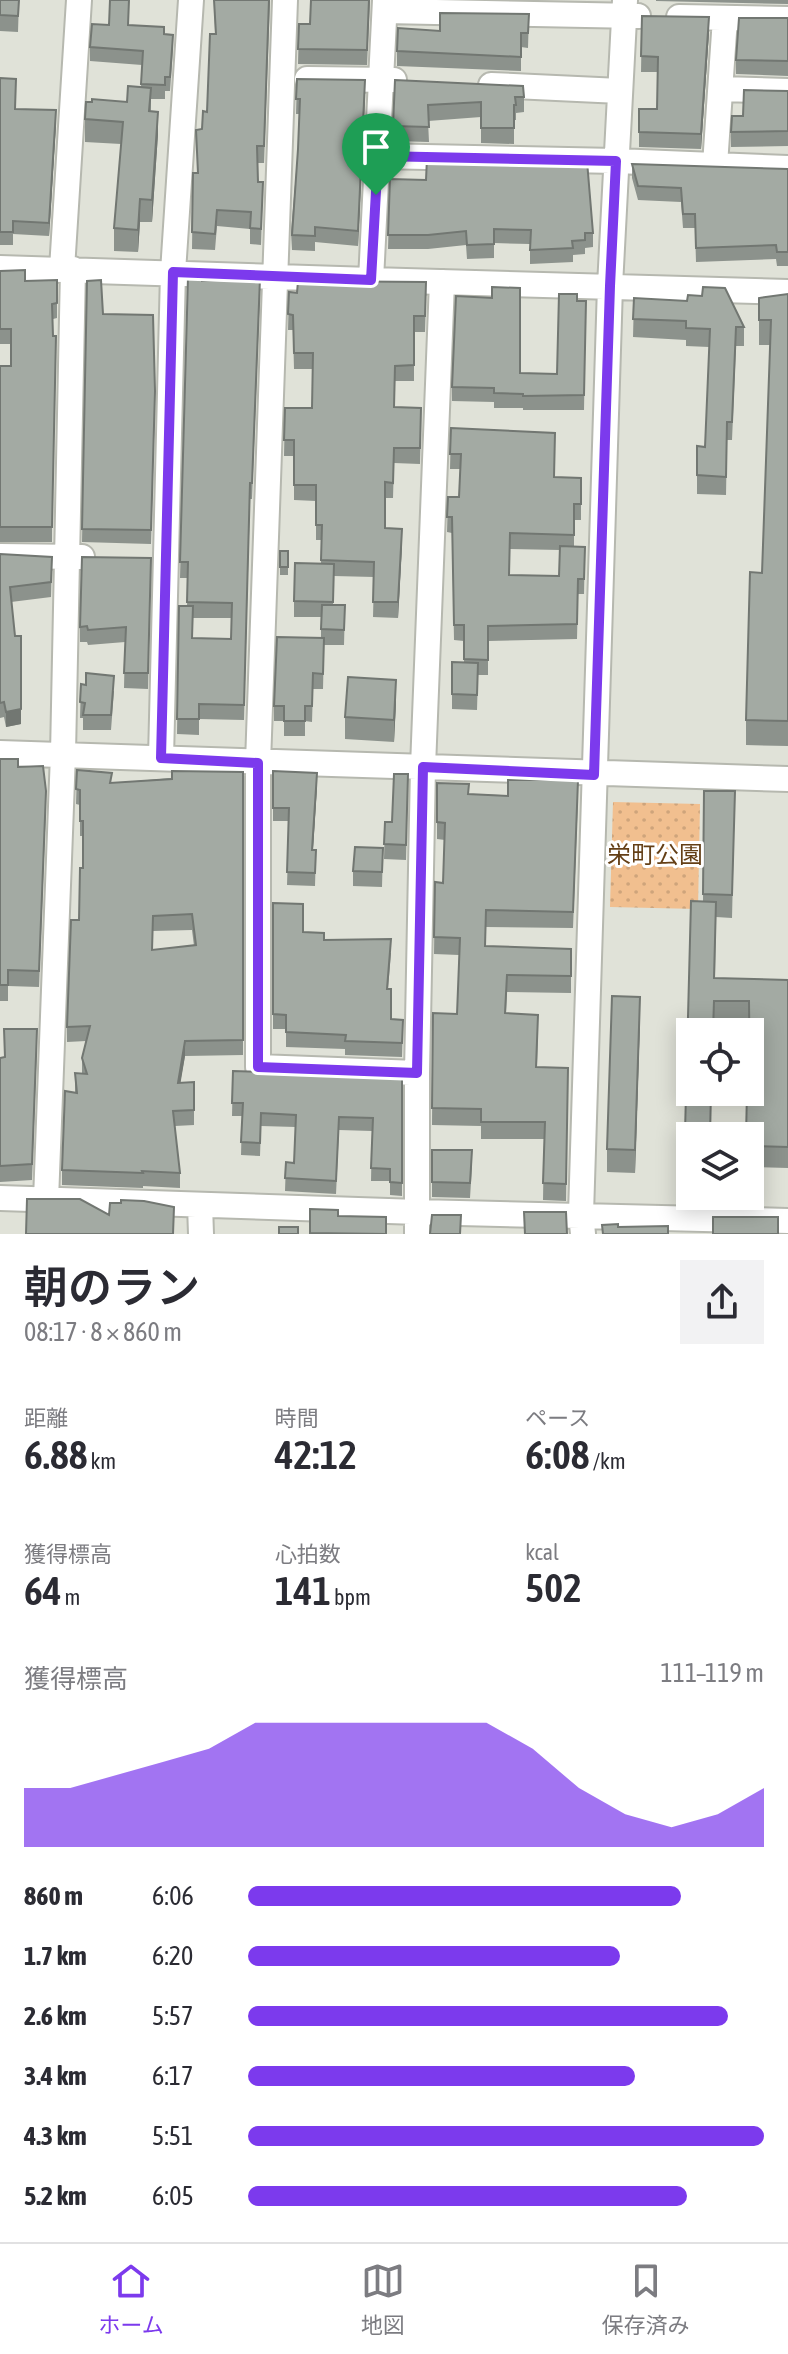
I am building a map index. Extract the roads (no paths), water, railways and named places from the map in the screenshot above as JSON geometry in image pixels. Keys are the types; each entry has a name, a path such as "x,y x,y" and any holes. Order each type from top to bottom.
{"street":[{"path":"46,1200 63,754 68,269 79,0"},
{"path":"161,758 173,272 191,0"},
{"path":"285,0 258,763 258,1067 417,1073"},
{"path":"371,280 385,5 625,8 725,18 788,19"},
{"path":"582,1224 610,286 625,8"},
{"path":"715,165 725,18"},
{"path":"282,79 413,81"},
{"path":"461,84 620,91"},
{"path":"721,89 788,91"},
{"path":"378,156 788,168"},
{"path":"0,268 788,292"},
{"path":"418,1223 417,1073 423,767 442,282"},
{"path":"0,556 109,558"},
{"path":"137,558 165,559"},
{"path":"0,753 788,779"},
{"path":"0,1198 200,1205 418,1223 788,1221"},
{"path":"200,1205 201,1234"}],"park label":[{"name":"栄町公園","path":"655,855"}]}
